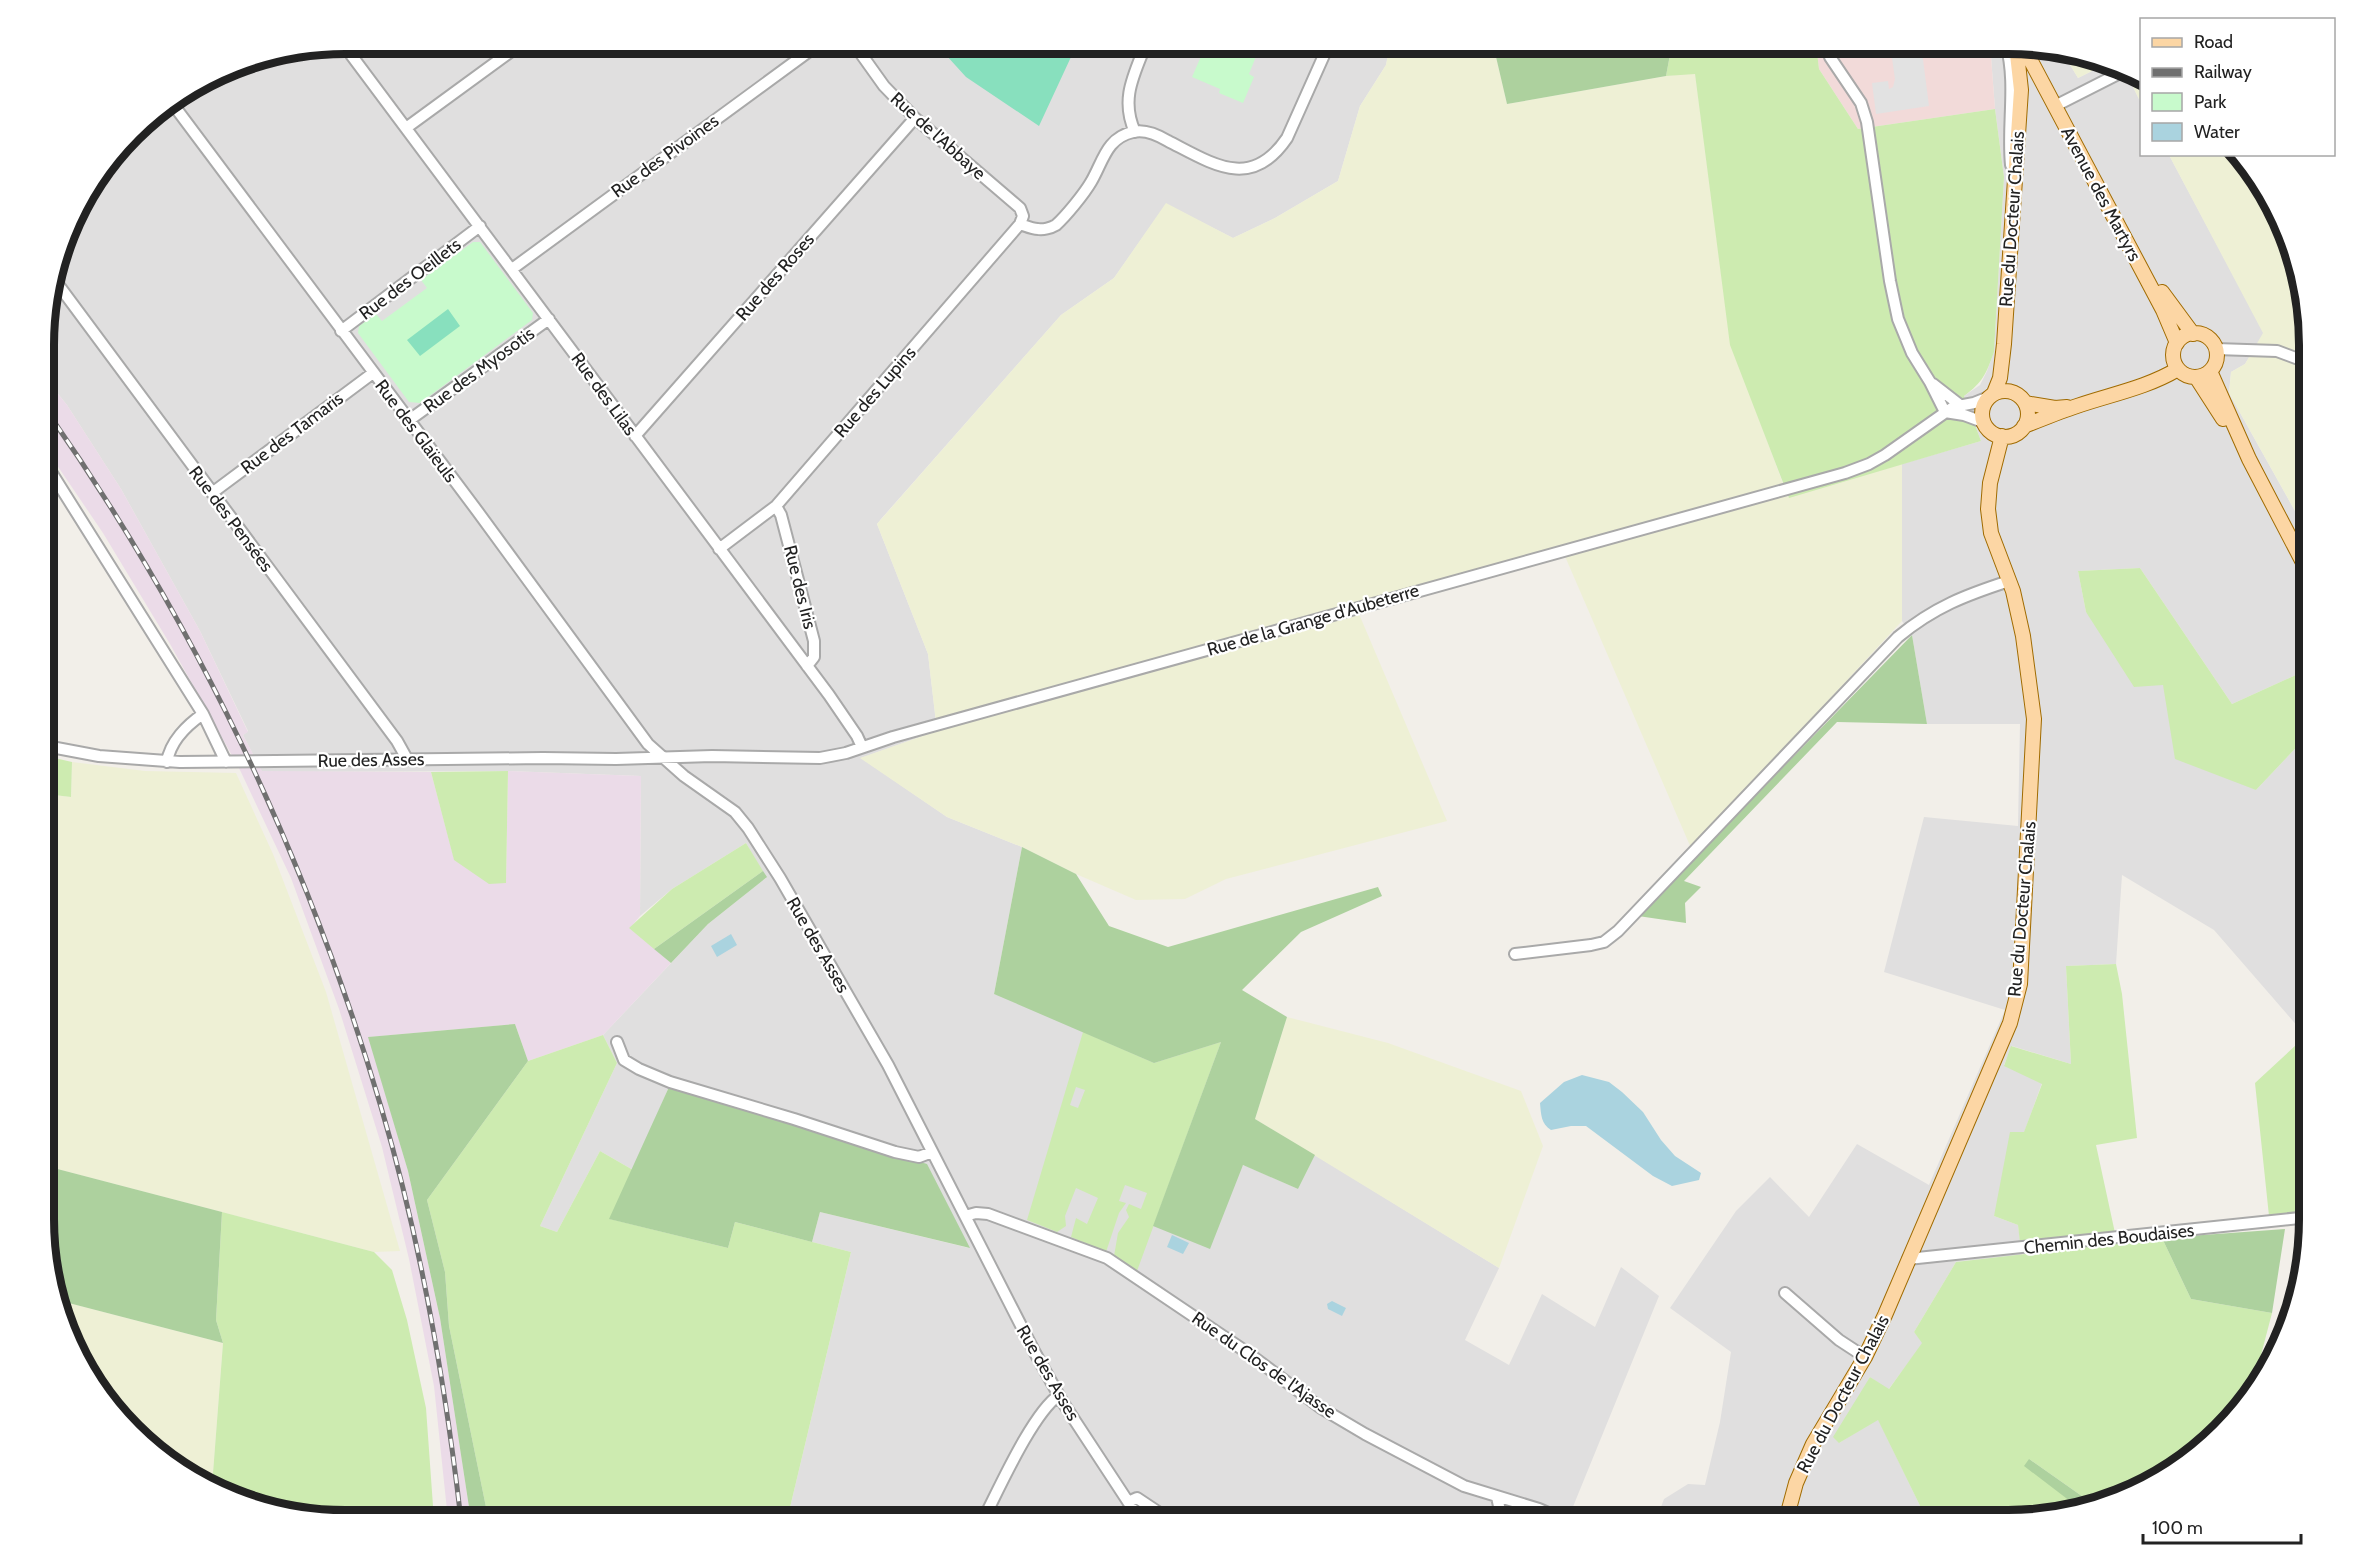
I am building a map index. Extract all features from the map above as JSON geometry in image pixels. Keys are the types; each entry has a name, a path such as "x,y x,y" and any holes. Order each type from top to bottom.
{"main road":[{"name":"Rue du Docteur Chalais","path":"1991,395 2000,378 2004,344 2021,90 2017,54"},
{"name":"Avenue des Martyrs","path":"2028,55 2168,303 2193,334"},
{"name":"Avenue des Martyrs","path":"2036,55 2058,104 2163,310 2177,343"},
{"path":"2193,334 2210,339 2216,349 2216,361 2210,371 2196,377 2178,369 2173,356 2181,338 2193,334"},
{"path":"2024,426 2028,414 2021,397 2008,391 1991,395 1983,408 1983,422 1990,431 2002,436 2012,435 2024,426 2075,406 2136,389 2178,369"},
{"path":"2210,371 2248,459"},
{"path":"2196,377 2248,459 2299,555"},
{"path":"2025,402 2055,408 2075,406"},
{"name":"Rue du Docteur Chalais","path":"1789,1510 1796,1483 1813,1444 1865,1357 2010,1023 2020,984 2034,719 2024,636 2010,581 1991,533 1988,509 1990,483 2002,436"}],"street":[{"name":"Rue des Lilas","path":"350,54 807,666 857,736 862,747"},
{"path":"406,128 507,54"},
{"name":"Rue des Pivoines","path":"512,268 805,54"},
{"name":"Rue de l'Abbaye","path":"861,54 884,86 915,118 1020,208 1023,216 1020,224"},
{"path":"1135,132 1129,117 1128,100 1131,84 1142,54"},
{"path":"1020,224 1038,229 1055,225 1091,183 1105,151 1124,135 1135,132 1148,132 1164,138 1218,166 1238,170 1267,161 1287,138 1325,54"},
{"path":"1829,54 1861,103 1867,122 1890,281 1898,319 1911,353 1930,382 1945,412 1964,415 1983,422"},
{"path":"2008,54 2012,81 2013,106 2009,146 2014,189"},
{"path":"2058,104 2116,75"},
{"name":"Rue des Glaïeuls","path":"175,109 492,531 648,744 662,757"},
{"name":"Rue des Roses","path":"635,436 915,118"},
{"name":"Rue des Lupins","path":"719,549 776,506 1020,224"},
{"name":"Rue des Oeillets","path":"341,331 480,226"},
{"name":"Rue des Pensées","path":"60,287 397,741 407,759"},
{"name":"Rue des Myosotis","path":"408,421 549,319"},
{"path":"2216,349 2277,351 2299,359"},
{"name":"Rue des Tamaris","path":"212,493 373,373"},
{"path":"1930,382 1960,405"},
{"name":"Rue de la Grange d'Aubeterre","path":"662,757 820,758 846,753 1361,606 1845,473 1885,455 1945,412 1960,405 1974,404 1991,395"},
{"path":"54,477 203,714 226,762"},
{"name":"Rue des Iris","path":"776,506 781,514 814,641 814,657 807,666"},
{"path":"1515,954 1604,942 1618,931 1898,637 1918,620 1942,606 2010,581"},
{"path":"167,762 169,750 175,741 203,714"},
{"name":"Rue des Asses","path":"54,748 99,756 167,762 662,757 735,812 748,828 784,885 888,1065 1059,1395 1133,1510"},
{"path":"617,1042 624,1060 639,1070 670,1083 794,1119 895,1152 919,1157 932,1152"},
{"name":"Rue du Clos de l'Ajasse","path":"965,1216 976,1213 988,1214 1107,1258 1248,1353 1326,1411 1365,1434 1451,1480 1541,1510"},
{"name":"Chemin des Boudaises","path":"1908,1259 2299,1218"},
{"path":"1785,1293 1839,1340 1865,1357"},
{"path":"988,1510 1023,1443 1049,1402 1059,1395"},
{"path":"1497,1497 1500,1510"},
{"path":"1128,1502 1137,1498 1156,1510"}],"shaded area":[{"path":"345,54 1388,54 1386,65 1360,106 1338,181 1275,218 1233,238 1166,204 1114,278 1061,315 877,524 928,654 937,731 861,758 947,817 1022,847 994,994 1221,1042 1153,1226 1244,1165 1298,1189 1315,1155 1499,1268 1465,1340 1509,1365 1542,1294 1595,1327 1621,1267 1659,1296 1572,1510 789,1510 851,1252 812,1242 820,1212 969,1248 669,1087 633,1170 600,1151 557,1232 540,1226 617,1063 603,1035 708,924 766,878 746,843 672,889 640,916 641,776 508,771 262,772 243,735 248,731 200,631 121,489 67,405 54,389 56,307 69,252 84,216 103,183 139,139 183,103 216,84 270,64 307,56"},
{"path":"1817,54 1991,54 1995,109 1858,129 1819,69"},
{"path":"1891,54 1922,54 1929,106 1876,114 1872,83 1888,81 1889,89 1893,87 1895,79"},
{"path":"1991,54 2046,56 2068,61 2078,78 2098,68 2133,82 2131,83 2140,101 2140,156 2170,156 2264,333 2245,364 2231,372 2229,393 2299,518 2299,674 2232,704 2140,568 2078,571 2086,612 2163,685 2256,790 2299,745 2299,1028 2214,930 2122,875 2116,964 2066,966 2071,1064 2012,1046 2004,1065 2042,1083 1994,1216 2018,1225 2022,1255 1956,1262 1914,1332 1923,1343 1888,1390 1870,1377 1839,1443 1878,1419 1922,1510 1660,1510 1664,1499 1688,1484 1705,1485 1720,1422 1731,1352 1670,1308 1736,1211 1770,1177 1809,1217 1857,1144 1929,1185 2005,1010 1884,972 1924,817 2018,826 2020,724 1927,724 1912,635 1902,621 1902,464 1981,441 1964,396 1980,385 1994,352 2004,177"},
{"path":"54,389 67,405 121,489 200,631 248,732 243,735 262,771 431,772 454,859 506,883 508,771 641,776 640,916 630,928 671,963 603,1035 528,1061 515,1024 369,1037 408,1171 440,1318 469,1510 447,1510 434,1386 409,1259 382,1147 339,1009 291,878 240,770 170,644 103,533 54,461"},
{"path":"2299,1227 2297,1257 2289,1291"}],"green space":[{"path":"945,54 1072,54 1039,126 966,77"},
{"path":"1202,54 1208,56 1209,54 1257,54 1249,74 1254,77 1243,103 1219,93 1220,89 1192,77"},
{"path":"1388,54 1495,54 1507,104 1695,73 1730,341 1788,497 1902,464 1902,621 1691,848 1564,554 1359,614 1447,821 1226,879 1185,899 1136,900 1022,847 947,817 860,758 937,731 928,654 877,524 1061,315 1114,278 1166,203 1233,238 1275,218 1338,181 1360,106 1386,65"},
{"path":"1495,54 1670,54 1666,76 1507,104"},
{"path":"1670,54 1817,54 1819,69 1858,129 1995,109 2004,177 1994,352 1983,377 1964,396 1981,441 1789,498 1730,345 1695,74 1666,76"},
{"path":"2068,61 2098,68 2078,78"},
{"path":"2131,83 2140,86 2140,101"},
{"path":"2170,156 2229,156 2260,200 2284,252 2297,307 2299,518 2229,393 2231,372 2245,364 2263,333"},
{"path":"473,242 480,242 533,313 532,320 420,403 409,402 358,333 359,326 376,314 382,321 427,288 421,280"},
{"path":"448,309 460,326 420,356 407,340"},
{"path":"2140,568 2232,704 2299,674 2299,745 2256,790 2175,759 2163,685 2134,687 2086,612 2078,571"},
{"path":"1912,635 1927,724 1837,722 1684,881 1701,887 1685,903 1686,923 1638,916"},
{"path":"54,758 72,762 71,797 54,795"},
{"path":"72,762 145,771 236,773 273,854 326,992 400,1251 374,1252 54,1168 54,795 71,797"},
{"path":"508,771 506,883 489,884 454,860 431,772"},
{"path":"746,843 763,871 654,949 629,928 672,889"},
{"path":"1022,847 1076,874 1109,926 1168,947 1378,887 1382,896 1301,932 1242,990 1287,1017 1255,1119 1315,1155 1298,1189 1243,1165 1210,1249 1153,1226 1221,1042 1154,1063 994,994"},
{"path":"763,871 767,877 708,924 671,963 654,949"},
{"path":"2116,964 2122,994 2137,1138 2096,1145 2115,1233 2020,1243 2018,1225 1994,1216 2010,1132 2024,1132 2042,1084 2004,1066 2011,1046 2071,1064 2066,966"},
{"path":"1287,1017 1388,1043 1521,1091 1543,1146 1499,1268 1255,1119"},
{"path":"515,1024 528,1061 427,1200 445,1272 449,1326 487,1510 469,1510 440,1318 408,1171 368,1037"},
{"path":"1083,1032 1154,1063 1221,1042 1137,1271 1114,1256 1118,1233 1129,1217 1126,1210 1129,1204 1141,1209 1147,1193 1125,1185 1119,1201 1126,1203 1119,1213 1106,1252 1071,1237 1076,1218 1087,1224 1098,1198 1076,1188 1065,1216 1066,1226 1057,1232 1027,1220","holes":["1076,1087 1085,1090 1078,1108 1070,1105"]},
{"path":"603,1035 617,1063 540,1226 557,1232 600,1151 633,1170 610,1219 728,1248 735,1222 851,1252 789,1510 487,1510 449,1326 445,1272 427,1200 528,1061"},
{"path":"2299,1042 2299,1212 2269,1216 2255,1083"},
{"path":"669,1087 927,1164 970,1248 820,1212 812,1242 735,1222 728,1248 609,1219"},
{"path":"54,1168 222,1212 216,1320 223,1343 66,1302 56,1257"},
{"path":"222,1212 374,1252 392,1270 407,1320 426,1408 433,1510 307,1508 252,1495 213,1478 223,1343 216,1320"},
{"path":"2285,1229 2272,1313 2191,1299 2162,1238"},
{"path":"2162,1238 2191,1299 2272,1313 2258,1368 2239,1396 2200,1438 2153,1471 2119,1488 2086,1499 2029,1459 2074,1502 2046,1508 2008,1510 1922,1510 1878,1420 1839,1443 1833,1437 1870,1377 1889,1389 1922,1343 1914,1332 1956,1262"},
{"path":"66,1302 223,1343 213,1478 168,1450 126,1411 103,1381 84,1348"},
{"path":"2029,1459 2086,1499 2072,1502 2024,1466"}],"water":[{"path":"731,934 737,945 717,957 711,946"},
{"path":"1582,1075 1609,1082 1622,1092 1643,1112 1661,1140 1675,1156 1701,1173 1699,1180 1672,1186 1653,1176 1586,1126 1551,1130 1548,1128 1542,1118 1540,1103 1564,1082"},
{"path":"1172,1235 1189,1243 1183,1254 1167,1247"},
{"path":"1332,1301 1346,1308 1342,1316 1328,1309 1327,1304"}],"railway":[{"path":"54,422 151,573 198,658 242,745 319,923 352,1015 381,1107 408,1209 439,1364 460,1510"}]}
